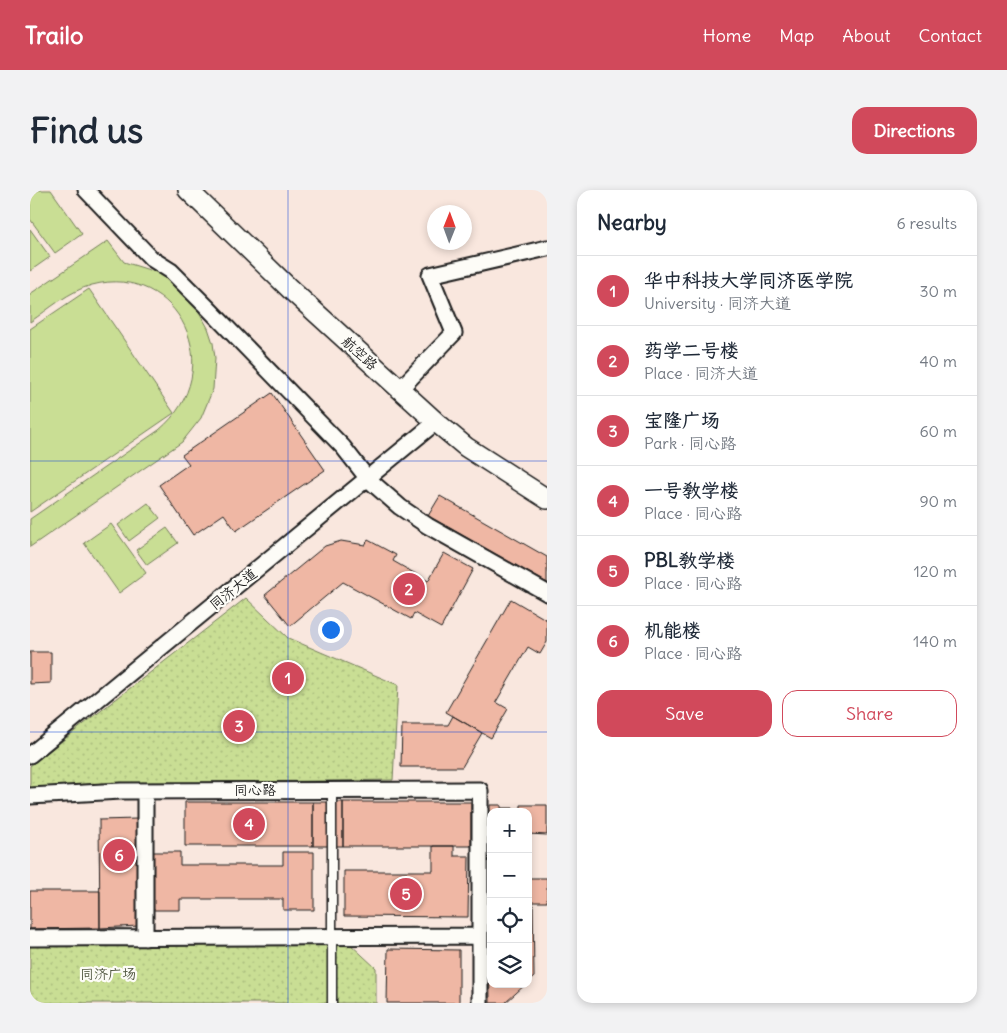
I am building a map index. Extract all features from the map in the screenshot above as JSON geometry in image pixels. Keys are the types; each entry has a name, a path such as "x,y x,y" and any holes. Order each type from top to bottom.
{"street":[{"path":"86,190 146,252 171,271 208,307 343,447 368,479 400,507 428,526 547,594"},
{"name":"航空路","path":"188,190 291,290 436,422 466,447 547,499"},
{"path":"400,389 454,333 430,275 547,248"},
{"name":"同济大道","path":"30,755 436,422"},
{"path":"145,790 145,938"},
{"name":"同心路","path":"30,796 145,790 480,790 480,936"},
{"path":"30,938 480,936 480,1003"}],"lane":[{"path":"332,790 332,1003"}],"green space":[{"path":"38,190 51,190 82,234 55,253 30,219 30,196"},
{"path":"30,229 50,257 30,271"},
{"path":"108,241 124,262 156,272 170,279 193,301 208,328 213,343 215,358 213,389 201,418 182,442 30,547 30,519 159,430 180,406 191,379 192,352 185,326 170,305 149,290 123,282 92,285 75,291 30,322 30,294"},
{"path":"89,289 174,413 30,512 30,329"},
{"path":"148,503 160,518 129,541 118,525"},
{"path":"111,524 146,573 119,593 84,543"},
{"path":"167,528 178,543 147,565 136,550"},
{"path":"246,598 288,638 398,685 393,780 85,784 30,790 30,766"},
{"name":"同济广场","path":"349,943 376,968 376,1003 30,1003 30,945"}],"building":[{"path":"272,393 325,470 236,531 224,514 193,535 159,485 189,464 182,455"},
{"path":"440,496 547,557 547,583 428,516"},
{"path":"368,540 396,555 393,561 428,581 444,553 473,569 441,628 414,613 411,619 343,582 290,626 265,595 325,546 341,541 365,545"},
{"path":"511,599 547,620 547,642 540,654 528,647 496,702 508,709 491,738 446,712"},
{"path":"30,652 51,652 51,683 30,684"},
{"path":"453,716 482,733 462,767 401,767 402,725 448,725"},
{"path":"185,802 313,802 313,846 185,846"},
{"path":"313,802 343,802 343,846 313,846"},
{"path":"343,802 471,802 471,846 343,846"},
{"path":"490,805 501,805 501,808 490,808"},
{"path":"521,805 547,805 547,835 532,834 532,808 521,808"},
{"path":"137,819 139,926 100,928 99,820"},
{"path":"433,846 454,846 454,856 469,856 468,917 344,916 344,871 433,871"},
{"path":"148,852 180,852 180,865 283,865 283,852 314,852 314,910 283,910 283,899 180,899 180,910 148,910"},
{"path":"532,878 547,878 547,902 533,902 534,977 532,979"},
{"path":"30,891 100,891 100,928 30,929"},
{"path":"388,949 459,950 459,1003 387,1003"},
{"path":"490,988 522,988 505,1003 490,1003"}],"place":[{"name":"药学二号楼","path":"409,589"},
{"name":"华中科技大学同济医学院","path":"288,678"},
{"name":"宝隆广场","path":"239,726"},
{"name":"一号教学楼","path":"249,824"},
{"name":"机能楼","path":"119,855"},
{"name":"PBL教学楼","path":"406,894"}]}
